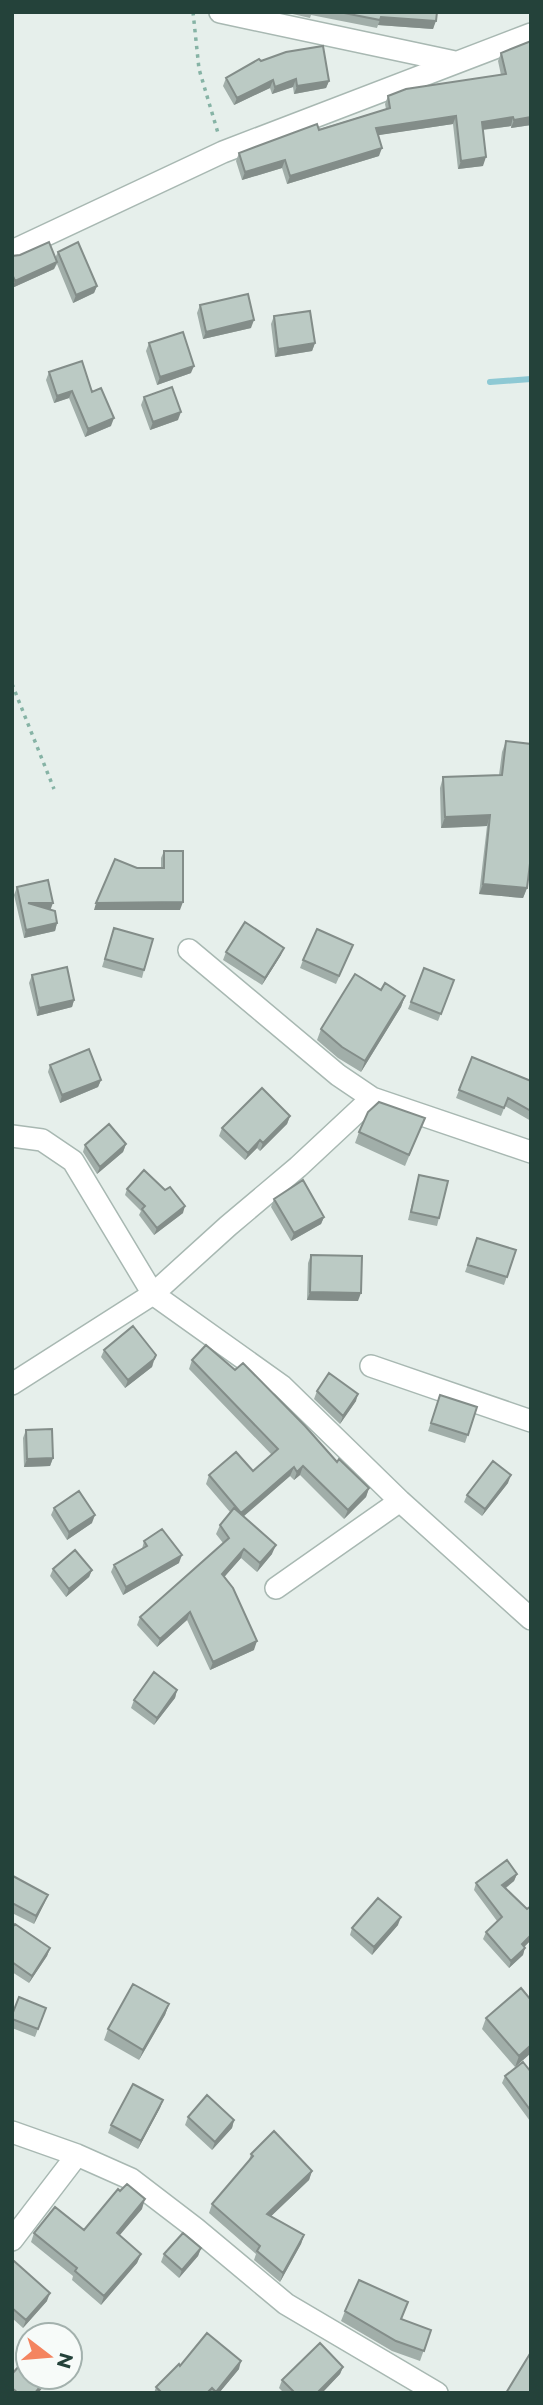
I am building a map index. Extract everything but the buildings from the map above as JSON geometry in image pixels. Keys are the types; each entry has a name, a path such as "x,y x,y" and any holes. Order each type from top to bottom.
{"street":[{"path":"220,12 455,62"},
{"path":"12,250 223,152 531,34"},
{"path":"189,950 338,1075 372,1098 531,1152"},
{"path":"12,1384 153,1294 372,1098"},
{"path":"12,1136 42,1140 73,1161 153,1294 282,1385 400,1501 531,1619"},
{"path":"371,1366 531,1421"},
{"path":"276,1588 400,1501"},
{"path":"12,2132 77,2155 131,2179 286,2304 437,2393"},
{"path":"12,2240 77,2155"}],"path":[{"path":"193,12 200,69 223,152"},
{"path":"12,684 54,789"}],"waterway":[{"path":"490,382 531,379"}]}
